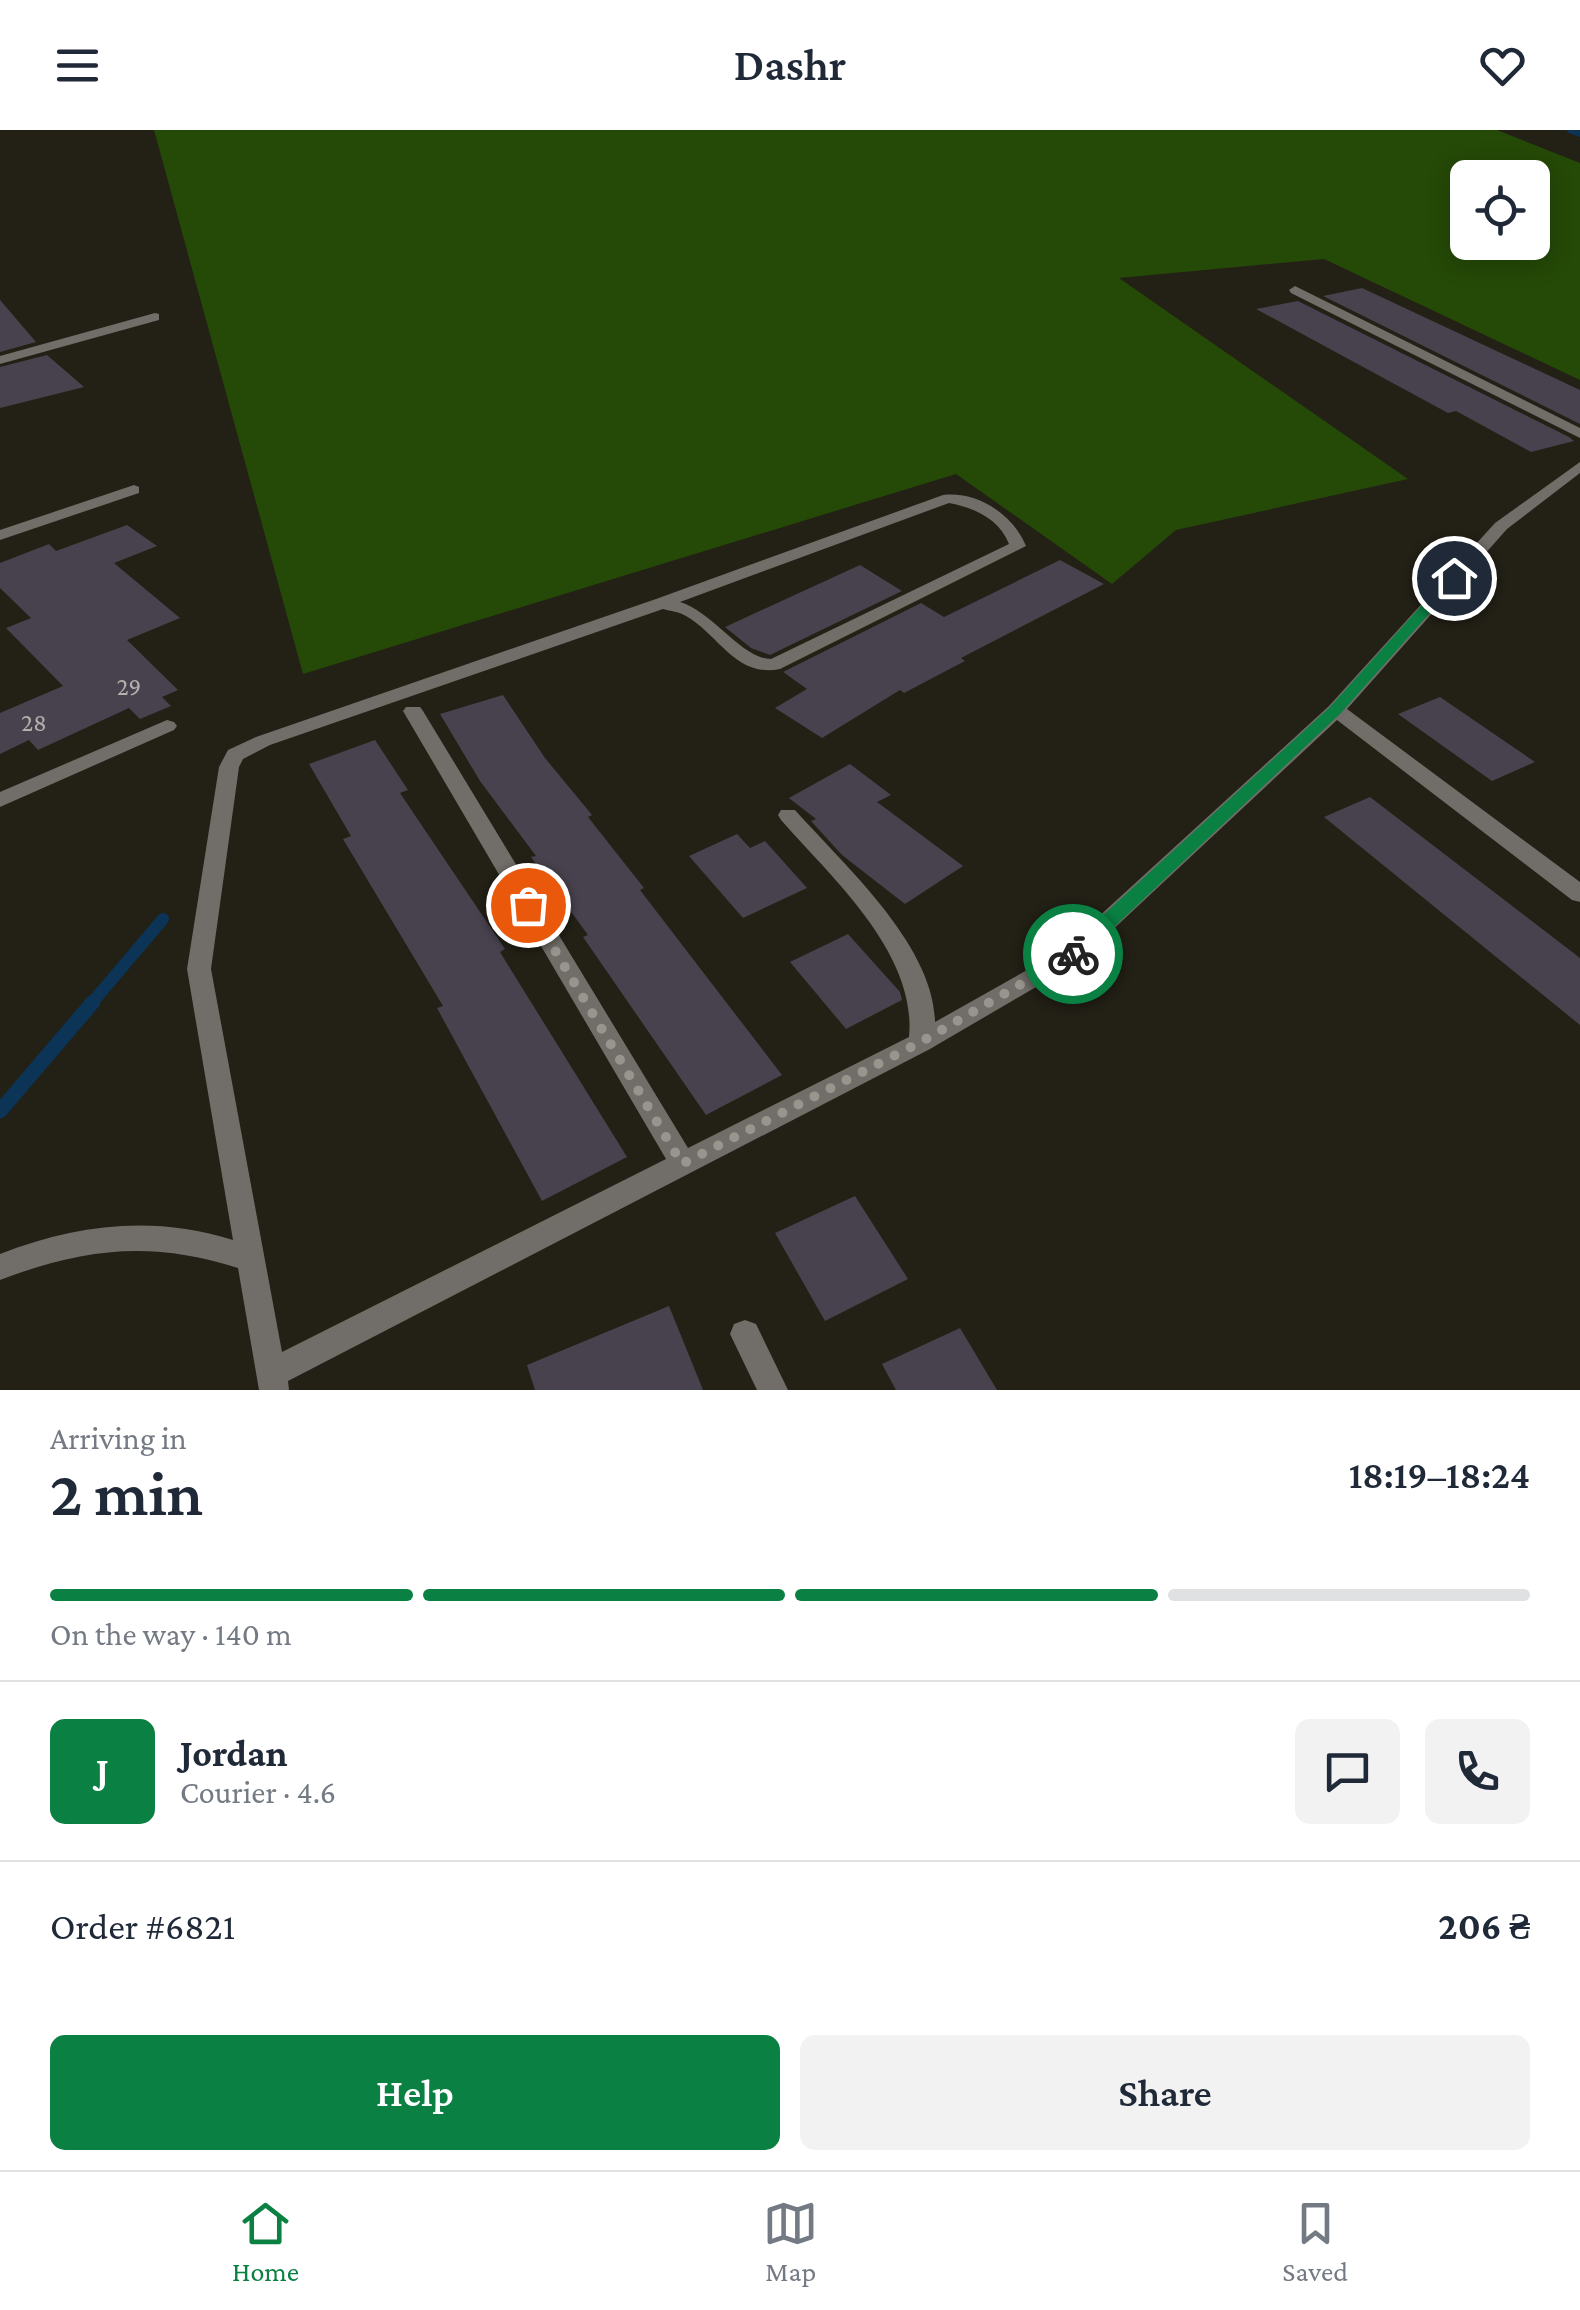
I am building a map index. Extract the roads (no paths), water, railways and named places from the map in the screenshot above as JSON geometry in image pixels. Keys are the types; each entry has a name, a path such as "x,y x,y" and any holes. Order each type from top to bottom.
{"street":[{"path":"1295,290 1580,434"},
{"path":"0,360 155,317"},
{"path":"662,603 692,611 748,660 774,665 1018,546 1000,518 981,506 948,498 662,603 263,741 235,755 229,767 200,969 273,1382 682,1164 921,1042 1069,958 1336,710 1501,526 1580,466"},
{"path":"0,535 134,490"},
{"path":"1336,710 1580,894"},
{"path":"412,711 682,1164"},
{"path":"0,800 167,726"},
{"path":"788,814 876,918 918,986 924,1015 921,1042"},
{"path":"0,1267 37,1252 92,1238 177,1239 251,1259"},
{"path":"745,1334 773,1390"}],"waterway":[{"path":"1570,130 1580,134"},
{"path":"91,1004 163,919"},
{"path":"0,1111 93,1002"}]}
